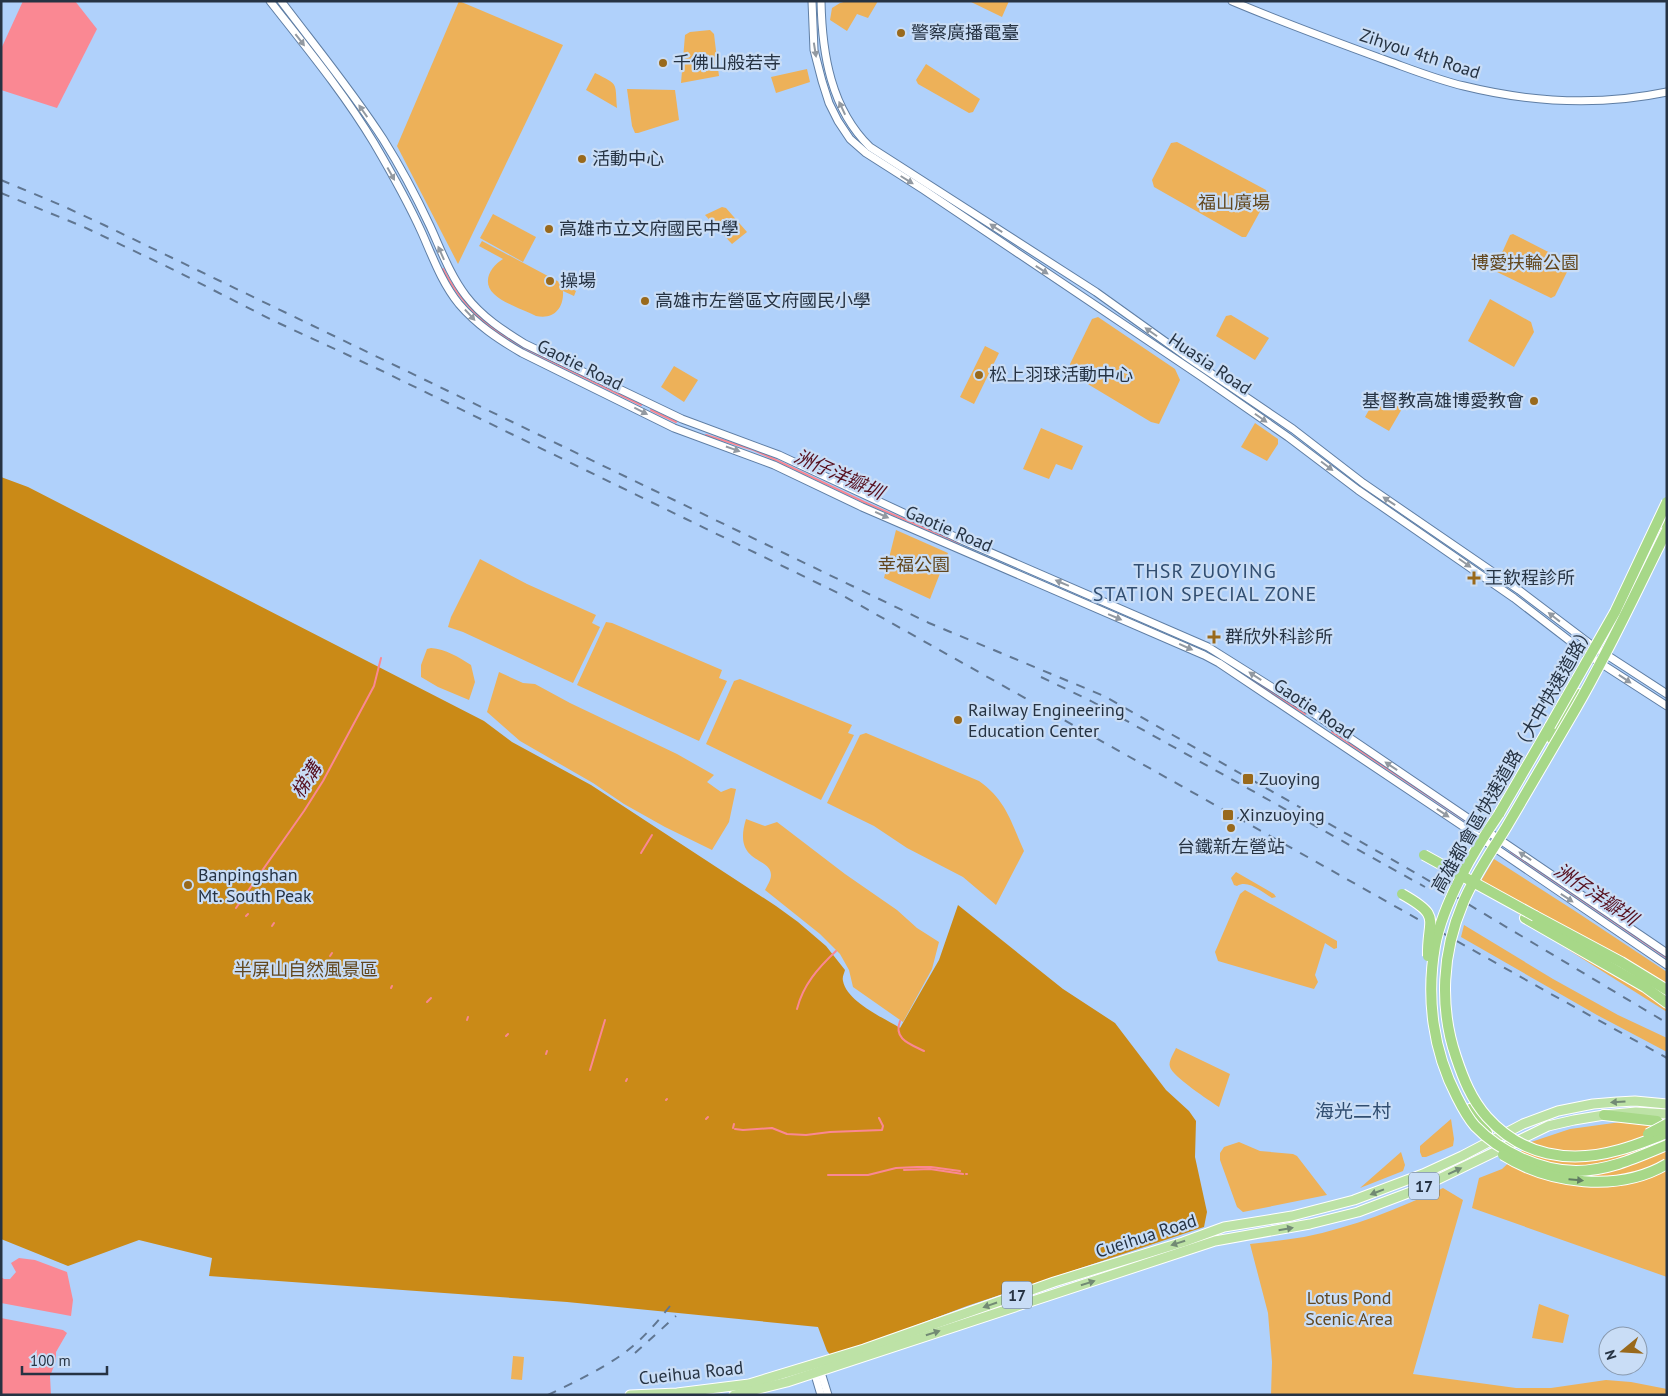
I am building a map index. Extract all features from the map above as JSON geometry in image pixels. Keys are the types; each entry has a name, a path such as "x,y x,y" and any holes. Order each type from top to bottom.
{"highway":[{"name":"高雄都會區快速道路（大中快速道路）","path":"1667,502 1615,612 1499,814 1483,837 1451,900 1435,945 1432,967 1431,1006 1435,1033 1443,1064 1462,1108 1475,1126 1499,1145 1524,1159 1560,1170 1592,1170 1608,1167 1667,1145"},
{"path":"1550,726 1593,662 1667,515"},
{"name":"高雄都會區快速道路（大中快速道路）","path":"1667,530 1590,682 1480,869 1463,902 1449,946 1445,1001 1450,1038 1472,1097 1481,1111 1503,1133 1518,1143 1536,1151 1554,1155 1591,1156 1619,1150 1667,1133"},
{"path":"1480,869 1500,824 1600,657"},
{"path":"1499,814 1462,886 1449,918 1440,949 1437,973 1437,1000 1448,1059 1470,1109 1492,1140 1501,1148"},
{"path":"1667,990 1621,962 1423,857 1627,977 1667,1003"},
{"path":"1402,894 1421,905 1430,919 1431,927 1428,950 1431,1006"},
{"path":"1535,916 1552,929 1667,996"},
{"path":"1450,1038 1452,1060 1471,1106 1483,1122 1515,1148 1533,1156 1552,1161 1598,1162 1619,1158 1648,1146 1659,1141 1662,1135 1657,1120 1604,1115"},
{"path":"1604,1153 1667,1124"},
{"path":"1475,1126 1485,1141 1518,1165 1568,1179 1604,1182 1627,1179 1648,1173 1667,1164"}],"main road":[{"name":"Cueihua Road","path":"734,1395 778,1384 816,1368 1054,1282 1224,1227 1292,1216 1354,1200 1423,1174 1542,1116 1577,1106 1635,1101 1667,1104"},
{"name":"Cueihua Road","path":"630,1395 723,1389 816,1368 1215,1241 1310,1224 1358,1212 1416,1190 1548,1126 1604,1115 1636,1112 1667,1114"}],"street":[{"name":"Gaotie Road","path":"270,1 345,100 371,138 408,205 445,283 471,316 498,339 522,353 674,428 774,465 871,511 1219,663 1667,965"},
{"name":"Gaotie Road","path":"281,1 342,81 383,139 417,200 453,278 472,304 503,331 525,344 682,419 779,455 964,541 1208,647 1313,713 1667,953"},
{"name":"Huasia Road","path":"812,1 814,50 824,88 838,121 850,139 866,153 924,190 1283,433 1353,486 1600,657 1667,706"},
{"name":"Huasia Road","path":"822,1 824,48 831,80 848,120 870,147 1096,292 1293,429 1363,483 1476,560 1600,657 1667,694"},
{"name":"Zihyou 4th Road","path":"1232,1 1339,44 1463,86 1540,99 1632,98 1667,92"},
{"path":"816,1368 821,1395"},
{"path":"816,1368 828,1395"}],"green space":[{"path":"459,1 563,45 458,264 397,146"},
{"path":"847,1 878,1 868,18 857,14 847,31 830,20 832,8"},
{"path":"969,1 1009,1 1002,17"},
{"path":"710,30 714,34 719,76 681,83 685,35 690,32"},
{"path":"926,64 980,99 973,112 969,113 918,84 916,80"},
{"path":"807,69 810,82 776,93 771,77"},
{"path":"595,73 614,85 617,108 586,90"},
{"path":"627,89 675,90 679,120 635,133 632,126"},
{"name":"福山廣場","path":"1177,142 1266,190 1268,197 1246,237 1242,237 1154,187 1152,180 1171,143"},
{"path":"722,207 726,208 747,232 732,244 705,215"},
{"path":"493,214 536,237 523,262 480,238"},
{"name":"博愛扶輪公園","path":"1513,234 1568,262 1570,266 1555,296 1551,298 1497,272 1496,266 1510,235"},
{"path":"482,241 576,291 574,296 563,291 562,303 557,311 542,317 503,300 490,289 488,279 491,270 503,259 479,246"},
{"path":"1490,299 1531,322 1534,332 1514,367 1468,341"},
{"path":"1231,315 1269,338 1255,360 1216,336 1226,316"},
{"path":"1098,317 1175,369 1180,380 1159,424 1151,422 1071,374 1070,364 1092,319"},
{"name":"松上羽球活動中心","path":"985,346 999,353 974,404 960,397"},
{"path":"674,366 698,380 684,402 661,387"},
{"path":"1379,392 1403,407 1389,431 1365,417"},
{"path":"1255,423 1278,439 1278,444 1267,461 1241,447"},
{"path":"1041,428 1083,446 1072,470 1056,464 1049,479 1023,469"},
{"name":"半屏山自然風景區","path":"1,477 28,487 484,721 512,742 591,785 798,922 826,946 845,970 843,981 851,996 867,1009 900,1028 939,960 958,905 1063,989 1115,1023 1166,1090 1189,1111 1196,1121 1195,1157 1207,1212 1204,1227 967,1306 832,1357 827,1351 818,1327 567,1302 209,1276 212,1258 139,1240 68,1266 1,1239"},
{"name":"幸福公園","path":"896,530 948,553 930,599 884,578"},
{"path":"480,559 527,584 596,615 592,623 600,627 573,683 463,632 448,627 451,617"},
{"path":"606,622 722,670 719,678 727,681 699,741 577,685"},
{"path":"431,648 457,656 471,665 475,682 469,700 438,687 421,677 421,665 427,649"},
{"path":"499,672 523,683 535,684 570,703 677,754 714,775 707,782 721,792 731,788 736,789 729,822 712,850 624,804 593,783 520,741 487,712"},
{"path":"740,679 852,725 848,733 854,735 821,800 706,744 734,681"},
{"path":"866,733 979,781 996,796 1007,812 1024,851 996,905 963,877 907,848 874,826 827,803 860,735"},
{"path":"746,819 765,826 777,822 845,874 897,910 917,928 939,942 932,969 903,1022 853,987 849,970 840,954 820,934 765,890 771,875 769,869 753,857 744,844 743,834"},
{"path":"1494,859 1667,972 1667,1012 1537,930 1481,881"},
{"path":"1236,872 1276,897 1272,898 1250,885 1234,885 1231,878"},
{"path":"1245,890 1337,941 1337,948 1334,949 1325,943 1315,975 1318,982 1314,989 1218,961 1215,952 1240,894"},
{"path":"1464,925 1553,979 1618,1015 1667,1038 1667,1052 1597,1015 1461,937"},
{"path":"1176,1048 1230,1074 1219,1107 1172,1071 1170,1062"},
{"path":"1451,1119 1454,1139 1453,1146 1422,1157 1420,1146"},
{"path":"1621,1122 1667,1122 1667,1277 1472,1208 1479,1178 1502,1169 1531,1142 1570,1129"},
{"path":"1239,1142 1260,1151 1297,1156 1327,1195 1243,1212 1237,1207 1220,1160 1220,1153 1224,1147"},
{"path":"1401,1152 1405,1165 1403,1171 1360,1188"},
{"name":"Lotus Pond Scenic Area","path":"1443,1188 1463,1200 1413,1374 1516,1388 1551,1388 1606,1380 1631,1382 1667,1389 1667,1395 1271,1395 1272,1362 1268,1313 1250,1244 1304,1237 1358,1223"},
{"path":"1539,1304 1569,1315 1563,1343 1532,1338"},
{"path":"513,1356 524,1357 522,1380 511,1379"}],"shaded area":[{"path":"23,1 75,1 97,29 57,108 1,90 1,49"},
{"path":"19,1258 35,1260 67,1272 73,1300 71,1316 1,1303 1,1277 10,1279 16,1272 11,1263"},
{"path":"1,1318 63,1330 67,1333 56,1352 56,1361 50,1376 51,1395 1,1395"}],"waterway":[{"name":"洲仔洋瓣圳","path":"443,269 454,288 466,303 479,317 508,339 641,405"},
{"name":"洲仔洋瓣圳","path":"651,410 676,422"},
{"name":"洲仔洋瓣圳","path":"706,435 754,450 864,502 959,543"},
{"name":"梯溝","path":"236,908 323,781 374,686 381,658"},
{"name":"洲仔洋瓣圳","path":"1242,673 1305,714"},
{"name":"洲仔洋瓣圳","path":"1332,732 1475,827"},
{"path":"641,853 652,835"},
{"name":"洲仔洋瓣圳","path":"1511,852 1667,958"},
{"name":"梯溝","path":"797,1009 803,992 812,977 836,951"},
{"path":"427,1002 431,998"},
{"name":"梯溝","path":"590,1070 605,1020"},
{"path":"900,1021 898,1027 901,1037 924,1051"},
{"path":"735,1129 772,1128 787,1134 806,1135 882,1130 883,1126 879,1118"},
{"path":"733,1128 734,1124"},
{"path":"828,1175 868,1175 896,1168 917,1167 960,1171"},
{"path":"904,1170 930,1169 963,1174"}],"railway":[{"path":"1,180 104,225 929,623 1104,696 1421,876 1667,1023"},
{"path":"1,193 84,227 174,270 272,320 378,369 840,594 1667,1058"},
{"path":"1041,677 1091,701 1425,887"},
{"path":"548,1395 592,1373 623,1354 648,1332 670,1306"},
{"path":"635,1353 676,1316"}],"place":[{"name":"警察廣播電臺","path":"901,33"},
{"name":"千佛山般若寺","path":"663,63"},
{"name":"活動中心","path":"582,159"},
{"name":"高雄市立文府國民中學","path":"549,229"},
{"name":"操場","path":"550,281"},
{"name":"高雄市左營區文府國民小學","path":"645,301"},
{"name":"松上羽球活動中心","path":"979,375"},
{"name":"基督教高雄博愛教會","path":"1534,401"},
{"name":"王欽程診所","path":"1474,578"},
{"name":"群欣外科診所","path":"1214,637"},
{"name":"Railway Engineering Education Center","path":"958,720"},
{"name":"Zuoying","path":"1248,779"},
{"name":"Xinzuoying","path":"1228,815"},
{"name":"台鐵新左營站","path":"1231,828"},
{"name":"Banpingshan Mt. South Peak","path":"188,885"}],"district":[{"name":"THSR ZUOYING STATION SPECIAL ZONE","path":"1205,582"},
{"name":"海光二村","path":"1353,1111"}]}
